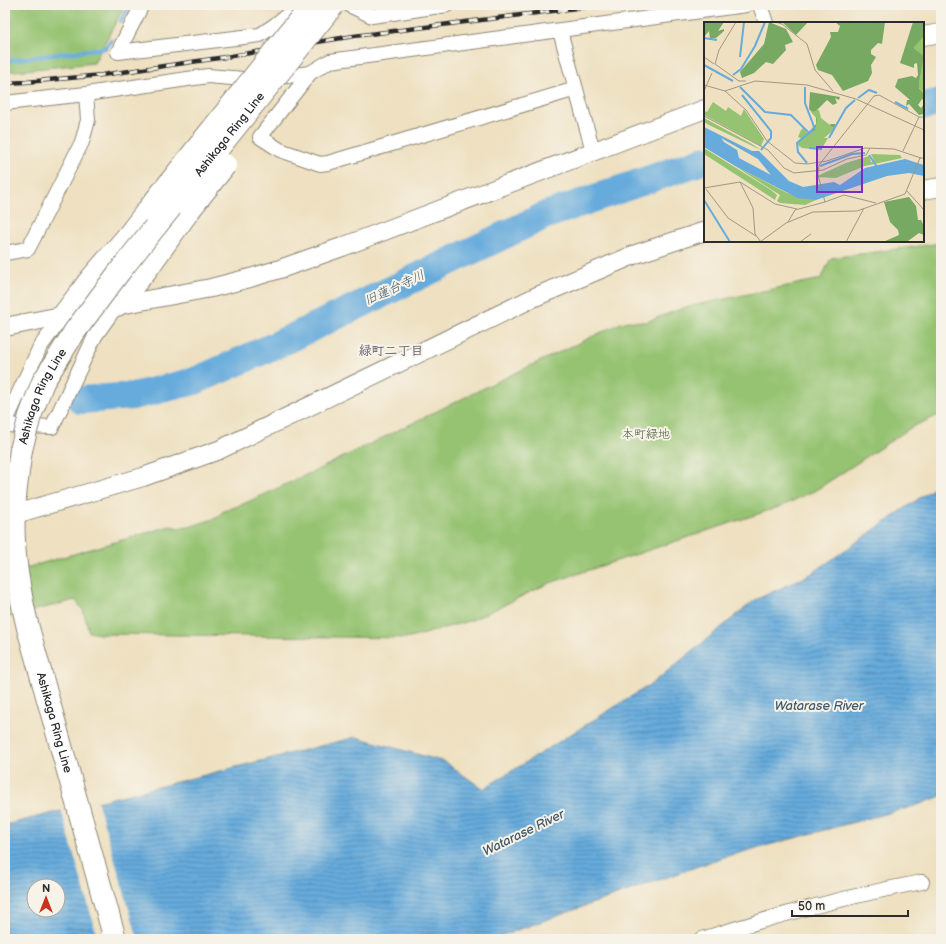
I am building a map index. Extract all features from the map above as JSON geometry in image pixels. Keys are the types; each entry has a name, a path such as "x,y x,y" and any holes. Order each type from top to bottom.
{"main road":[{"path":"63,316 91,279 128,236 297,23 316,5"},
{"name":"Ashikaga Ring Line","path":"115,939 28,628 18,583 14,539 9,516 21,450 30,416 43,382 75,331 106,288 333,5"},
{"path":"118,305 190,210 337,23 348,5"}],"street":[{"path":"142,5 118,52 260,35 300,5"},
{"path":"348,5 372,16 447,5"},
{"path":"5,103 86,94 208,76 255,80 310,73 330,62 746,5"},
{"path":"760,5 766,22"},
{"path":"560,31 593,151"},
{"path":"924,36 941,33"},
{"path":"310,73 260,137 280,150 320,164 328,163 576,89"},
{"path":"5,252 28,249 82,142 88,120 86,94"},
{"path":"5,327 211,288 280,269 342,247 704,109"},
{"path":"924,190 941,187"},
{"path":"9,516 143,477 219,450 535,297 636,254 704,231"},
{"path":"63,316 40,347 5,424 52,427 95,336 118,305"},
{"path":"702,939 782,914 922,882"}],"green space":[{"path":"5,5 125,5 94,63 5,72"},
{"name":"本町緑地","path":"941,243 941,414 912,427 816,490 782,506 547,584 472,620 410,638 99,634 89,632 83,610 75,600 5,618 5,574 170,526 178,528 189,527 216,518 222,512 319,469 494,383 621,323 628,321 646,322 686,307 821,279 831,258"}],"water":[{"name":"Watarase River","path":"941,483 941,796 918,805 724,857 492,939 5,939 5,825 356,737 445,762 483,789 653,683 755,600 811,574"}],"pier":[{"path":"97,800 138,939 98,939 61,809"}],"waterway":[{"path":"121,21 130,5"},
{"path":"5,61 105,48 111,41"},
{"name":"旧蓮台寺川","path":"924,106 941,102"},
{"name":"旧蓮台寺川","path":"81,400 133,396 195,381 274,346 546,215 704,160"}],"railway":[{"path":"5,83 102,75 354,36 600,5"}],"district":[{"name":"緑町二丁目","path":"391,350"}]}
